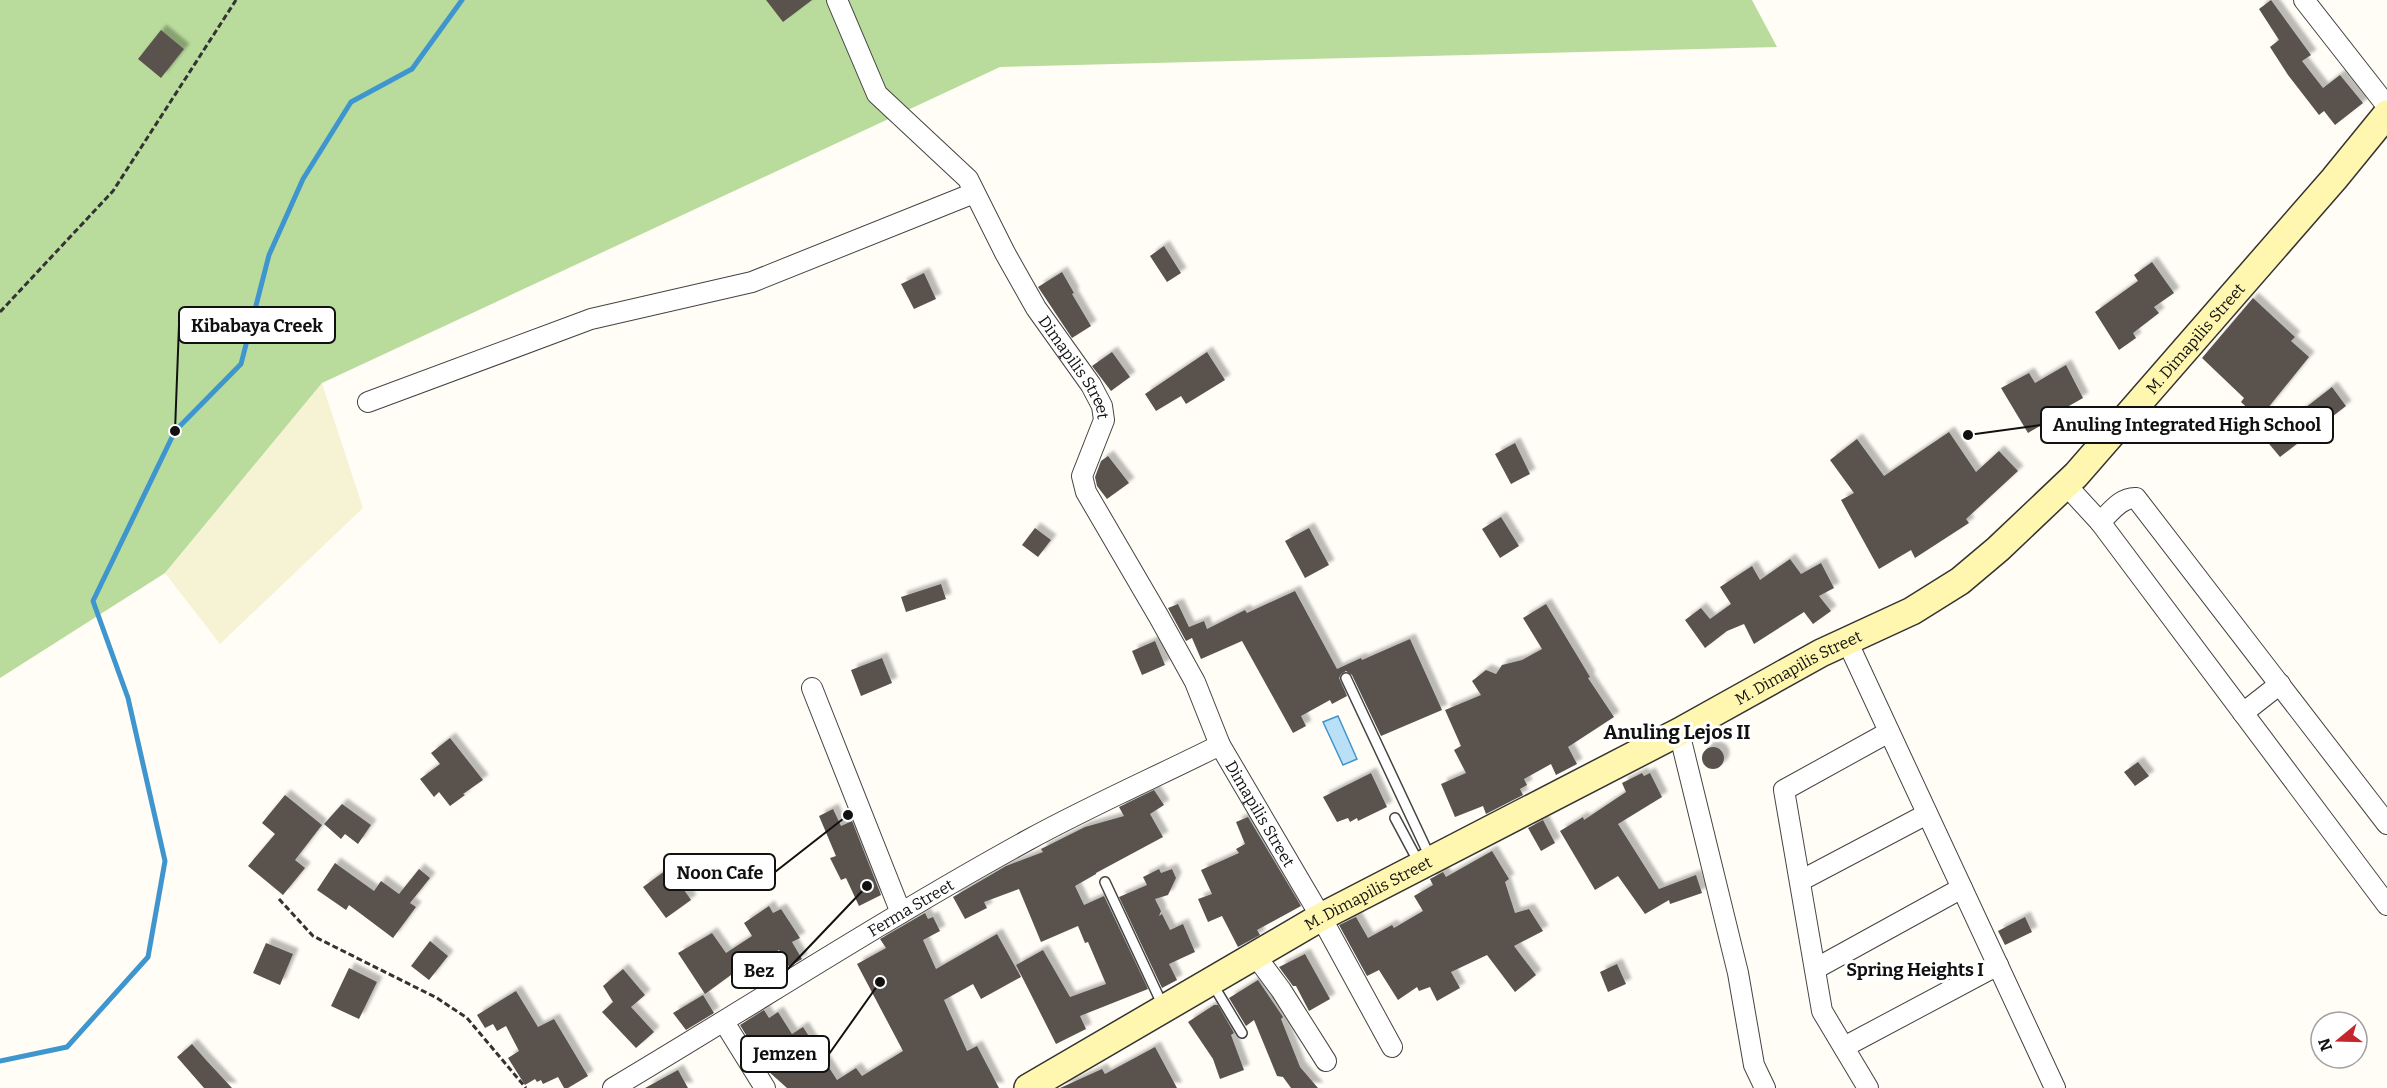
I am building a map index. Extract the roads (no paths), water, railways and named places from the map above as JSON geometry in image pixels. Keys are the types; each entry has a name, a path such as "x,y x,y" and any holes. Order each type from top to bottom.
{"main road":[{"name":"M. Dimapilis Street","path":"1028,1088 1321,917 1679,732 1743,695 1846,641 1912,611 1960,581 2066,485 2387,114"}],"street":[{"name":"Dimapilis Street","path":"837,0 877,94 968,179 1005,254 1036,308 1102,406 1104,420 1082,476 1086,492 1195,682 1220,745 1321,917 1392,1047"},
{"path":"2304,0 2387,106"},
{"path":"368,402 591,320 752,282 974,193"},
{"path":"2066,485 2100,522 2386,901"},
{"path":"2100,522 2120,503 2129,498 2136,498 2387,824"},
{"path":"1846,641 2055,1088"},
{"path":"2243,713 2280,684"},
{"path":"812,688 901,913"},
{"path":"1679,732 1738,973 1754,1065 1766,1088"},
{"path":"1868,1088 1822,1011 1784,790 1889,732"},
{"name":"Ferma Street","path":"613,1088 901,913 1029,840 1220,745"},
{"path":"1800,881 1927,814"},
{"path":"1815,969 1962,888"},
{"path":"1255,956 1281,990 1326,1061"},
{"path":"1844,1047 1998,965"},
{"path":"724,1022 765,1088"}],"lane":[{"path":"1346,678 1426,862"},
{"path":"1395,818 1426,862"},
{"path":"1105,882 1164,1008"},
{"path":"1211,981 1242,1033"}],"water":[{"path":"1338,716 1357,759 1343,765 1323,722"}],"waterway":[{"path":"0,1061 67,1047 148,957 165,861 128,698 93,601 175,431 241,364 269,255 303,179 351,102 412,69 462,0"}],"place":[{"name":"Kibabaya Creek","path":"175,431"},
{"name":"Anuling Integrated High School","path":"1968,435"},
{"name":"Noon Cafe","path":"848,815"},
{"name":"Bez","path":"867,886"},
{"name":"Jemzen","path":"880,982"}],"district":[{"name":"Anuling Lejos II","path":"1677,732"},
{"name":"Spring Heights I","path":"1915,970"}]}
